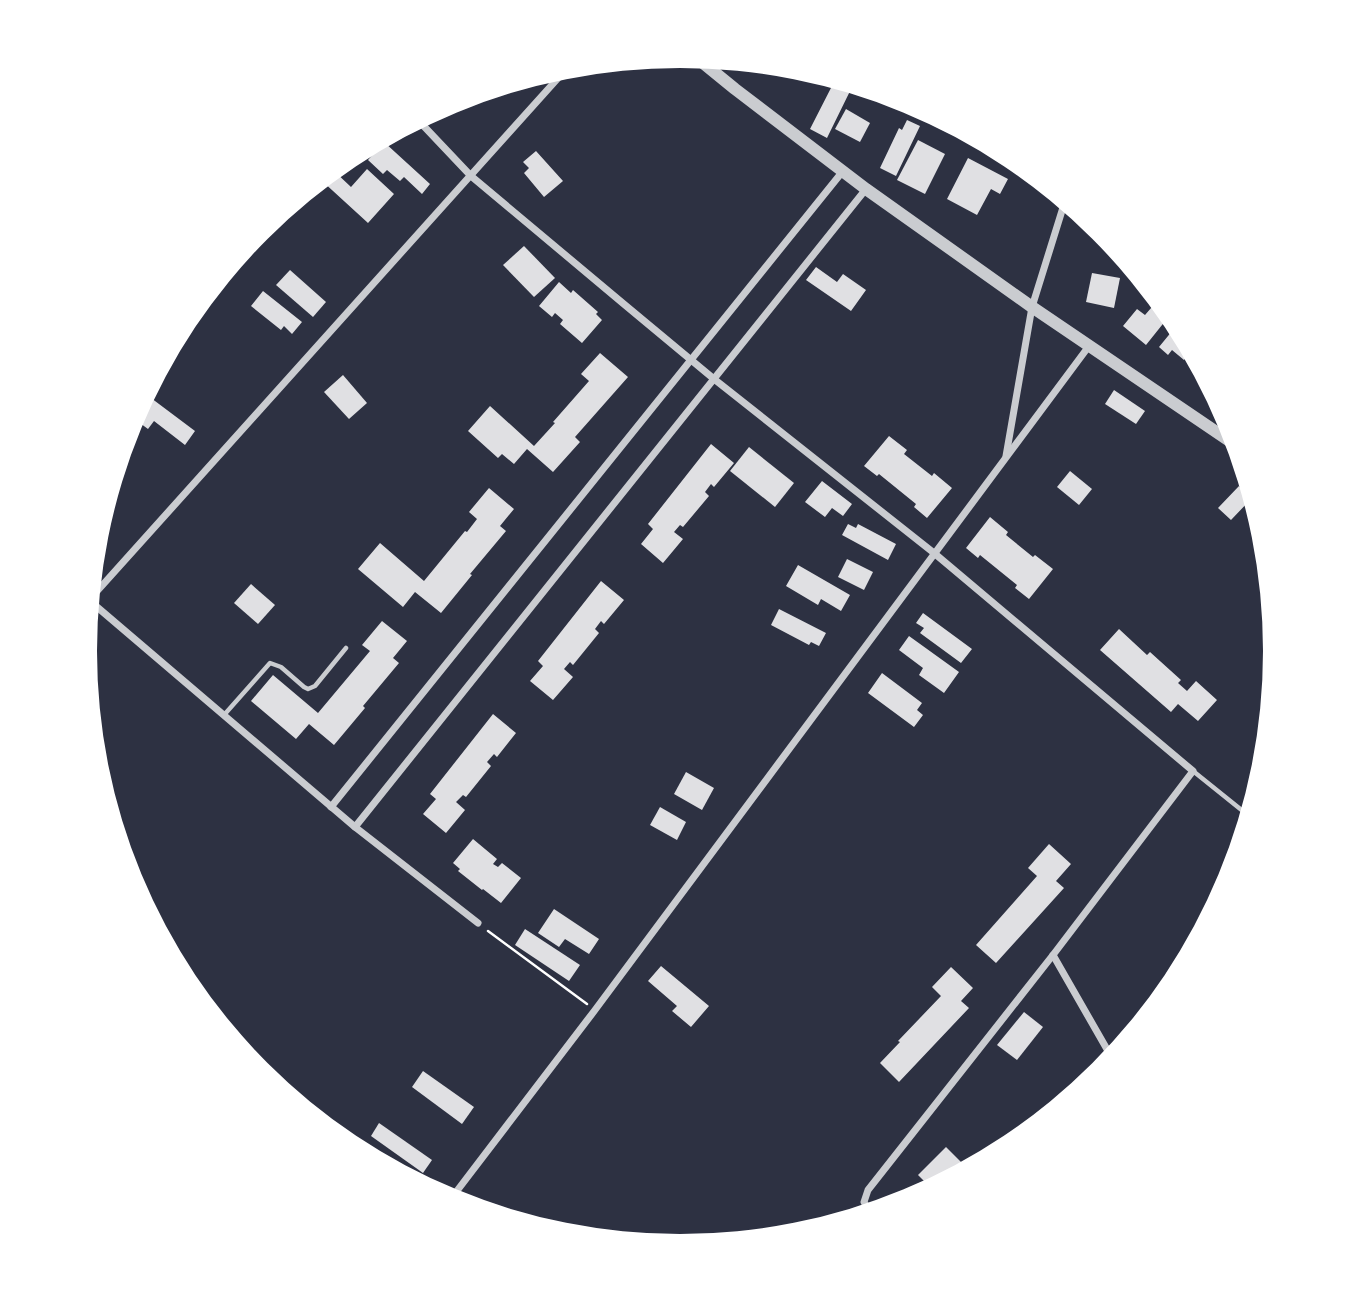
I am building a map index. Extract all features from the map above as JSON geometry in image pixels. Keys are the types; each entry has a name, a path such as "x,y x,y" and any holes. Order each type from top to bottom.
{"street":[{"path":"710,69 866,189 1032,307 1221,435"},
{"path":"101,588 555,82"},
{"path":"425,127 471,176 690,360 934,553 1193,771 1053,955 868,1190 865,1204"},
{"path":"331,807 843,171"},
{"path":"355,827 866,189"},
{"path":"1006,457 1032,307 1062,211"},
{"path":"458,1189 595,1010 1089,346"},
{"path":"99,607 355,827 478,923"},
{"path":"1053,955 1106,1048"}],"lane":[{"path":"224,715 270,663 281,667 308,689 315,686 346,648"},
{"path":"1193,771 1241,809"}],"path":[{"path":"478,923 595,1010"}],"building":[{"path":"831,88 849,93 827,138 810,129"},
{"path":"846,109 870,123 860,142 835,129"},
{"path":"907,120 920,126 896,176 880,168 899,128 902,130"},
{"path":"918,140 945,154 925,194 897,180"},
{"path":"389,146 430,184 422,194 404,177 400,181 387,170 383,174 368,160"},
{"path":"536,151 563,181 544,197 524,173 529,168 523,162"},
{"path":"968,158 1008,179 1000,194 991,189 977,215 947,199"},
{"path":"367,169 394,194 368,223 328,187 341,177 351,187"},
{"path":"524,246 555,278 534,297 503,265"},
{"path":"816,267 837,282 843,274 866,290 851,311 806,280"},
{"path":"290,270 326,302 313,317 276,285"},
{"path":"1092,273 1120,278 1114,308 1086,302"},
{"path":"559,282 571,293 573,290 598,312 596,314 602,320 582,343 560,324 563,320 555,313 552,317 539,306"},
{"path":"263,291 302,322 292,334 284,326 281,330 251,306"},
{"path":"1151,308 1163,324 1146,345 1123,326 1137,309 1145,315"},
{"path":"1169,334 1185,359 1172,350 1168,355 1159,347"},
{"path":"600,353 628,377 575,437 580,442 553,472 527,449 514,464 502,454 498,458 468,431 490,406 534,446 589,381 581,374"},
{"path":"343,375 367,403 349,419 324,392"},
{"path":"1114,390 1145,411 1136,424 1105,404"},
{"path":"154,400 195,431 185,445 154,421 148,429 143,425"},
{"path":"889,436 907,450 904,454 952,488 927,518 914,507 916,504 879,474 877,476 864,466"},
{"path":"711,444 734,463 714,487 711,484 705,492 709,496 683,527 680,525 674,532 683,539 663,563 641,544 653,529 648,524"},
{"path":"749,447 794,483 775,507 730,471"},
{"path":"1070,471 1092,489 1079,505 1057,487"},
{"path":"822,481 852,504 843,516 832,508 825,517 805,502"},
{"path":"1239,486 1244,506 1231,520 1218,508"},
{"path":"489,488 514,509 500,526 506,531 441,613 415,592 403,607 358,569 380,543 424,581 477,519 469,512"},
{"path":"990,517 1008,532 1006,535 1053,569 1029,599 1015,588 1017,585 980,555 978,558 966,548"},
{"path":"848,524 856,528 858,524 896,544 888,560 842,535"},
{"path":"847,559 873,572 864,590 838,577"},
{"path":"798,565 850,595 841,611 821,599 818,605 786,586"},
{"path":"601,581 624,600 604,624 601,621 595,629 599,633 573,665 570,662 564,669 573,677 553,700 530,681 543,666 538,661"},
{"path":"251,584 275,605 258,624 234,603"},
{"path":"779,609 826,633 819,646 811,642 809,645 771,625"},
{"path":"923,613 972,649 961,663 920,633 924,628 916,623"},
{"path":"382,621 407,641 393,658 399,663 334,745 309,724 296,739 251,701 273,675 318,713 370,651 362,645"},
{"path":"1119,629 1147,655 1150,652 1181,680 1178,683 1187,691 1196,681 1217,700 1198,721 1178,704 1171,712 1100,650"},
{"path":"909,636 959,672 944,693 919,675 923,668 899,650"},
{"path":"882,673 922,703 917,710 923,715 914,727 868,693"},
{"path":"493,714 516,733 497,757 494,754 487,762 491,766 466,797 463,795 456,802 465,810 446,833 423,814 436,799 430,794"},
{"path":"686,772 714,788 702,810 674,794"},
{"path":"660,807 686,822 677,840 650,825"},
{"path":"473,839 497,859 493,864 498,867 502,863 521,878 501,903 458,871 460,869 453,863"},
{"path":"1049,844 1071,864 1056,881 1064,888 996,963 976,945 1037,876 1028,868"},
{"path":"554,909 599,939 589,954 565,939 559,947 538,933"},
{"path":"525,929 580,965 569,981 515,945"},
{"path":"661,966 709,1006 691,1027 672,1011 677,1006 648,981"},
{"path":"951,967 973,988 961,1001 969,1008 899,1082 880,1063 941,996 932,987"},
{"path":"1024,1012 1043,1027 1017,1060 997,1045"},
{"path":"423,1071 474,1107 462,1124 412,1087"},
{"path":"379,1123 432,1160 423,1173 371,1136"},
{"path":"946,1147 961,1162 923,1180 918,1175"}]}
